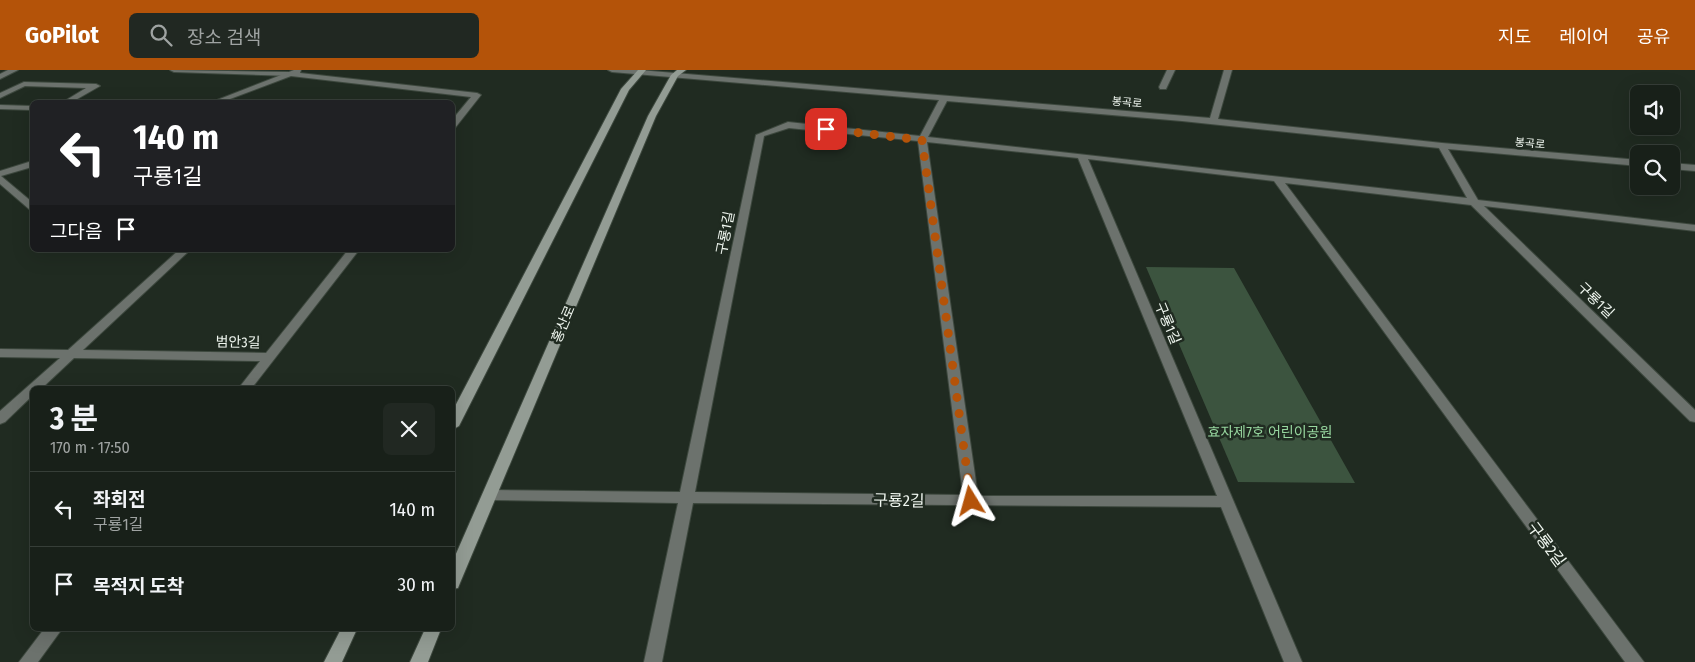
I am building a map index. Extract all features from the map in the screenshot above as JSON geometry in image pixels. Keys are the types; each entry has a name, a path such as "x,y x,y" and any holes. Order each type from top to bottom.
{"street":[{"path":"0,77 14,70"},
{"path":"174,70 290,74 477,95 455,122"},
{"path":"221,100 300,70"},
{"name":"봉곡로","path":"612,70 679,73 1630,162"},
{"path":"1163,87 1171,70"},
{"path":"1213,122 1228,70"},
{"path":"455,420 625,88 640,72"},
{"name":"홍산로","path":"455,576 652,116 679,73"},
{"path":"0,96 24,84 96,86 71,100"},
{"path":"944,98 922,140 971,501"},
{"path":"0,107 30,108"},
{"name":"구룡1길","path":"686,498 760,135 788,124 1082,156 1690,227 1695,235"},
{"path":"1442,146 1475,203"},
{"name":"구룡1길","path":"1082,156 1227,502"},
{"path":"0,174 30,165"},
{"path":"1680,167 1695,168"},
{"path":"0,179 30,205"},
{"name":"구룡2길","path":"1276,179 1635,662"},
{"name":"구룡1길","path":"1475,203 1695,418"},
{"path":"36,386 183,252"},
{"name":"범안3길","path":"0,353 269,357 352,252"},
{"path":"246,386 269,357"},
{"path":"0,419 30,392"},
{"name":"구룡2길","path":"490,495 1227,502"},
{"path":"653,662 686,498"},
{"path":"1227,502 1293,662"},
{"path":"28,662 52,631"},
{"path":"333,662 349,631"},
{"path":"419,662 432,631"}],"green space":[{"name":"효자제7호 어린이공원","path":"1146,267 1234,268 1355,483 1238,482"}],"route":[{"path":"826,129 922,140 971,501"}]}
